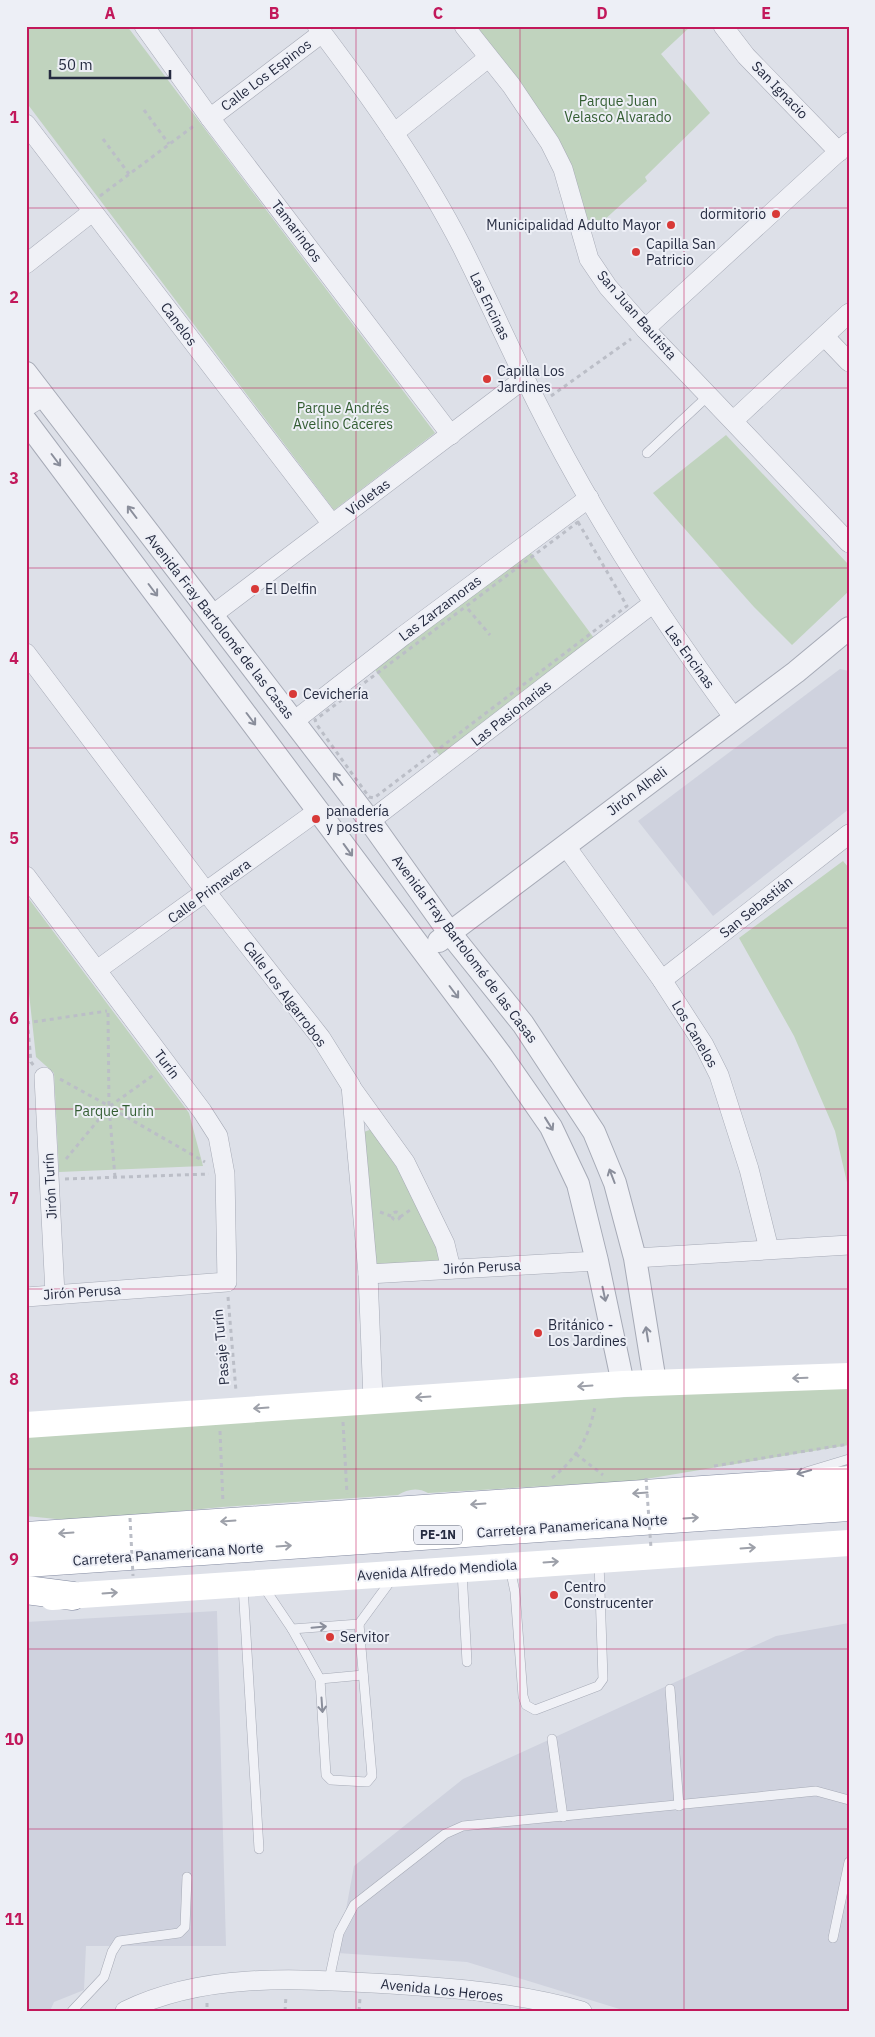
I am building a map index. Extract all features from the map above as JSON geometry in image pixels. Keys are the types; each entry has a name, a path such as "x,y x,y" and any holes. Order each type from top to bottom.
{"highway":[{"name":"Carretera Panamericana Norte","path":"28,1535 849,1480"},
{"name":"Carretera Panamericana Norte","path":"26,1563 849,1507"},
{"path":"26,1590 73,1596"}],"main road":[{"path":"26,1425 228,1418 373,1400 656,1382 849,1376"},
{"name":"Avenida Alfredo Mendiola","path":"26,1598 599,1558 849,1543"}],"street":[{"name":"Tamarindos","path":"144,26 210,118 451,434"},
{"name":"San Juan Bautista","path":"464,26 511,85 550,143 563,169 589,259 608,286 645,329 734,420 849,544"},
{"name":"San Ignacio","path":"723,26 746,56 844,147"},
{"name":"Calle Los Espinos","path":"210,118 320,30"},
{"name":"Las Encinas","path":"320,30 394,133 462,246 538,405 589,498 652,604 734,718"},
{"path":"394,133 488,58"},
{"name":"Canelos","path":"26,124 332,524"},
{"path":"645,329 844,147"},
{"path":"26,264 92,212"},
{"path":"734,420 849,313"},
{"path":"825,337 849,362"},
{"name":"Avenida Fray Bartolomé de las Casas","path":"26,373 35,402 211,616 294,721 370,821 449,932 522,1024 594,1132 614,1183 635,1258 656,1382"},
{"name":"Violetas","path":"211,616 525,378"},
{"path":"26,421 319,810 501,1055 551,1127 578,1184 597,1261 623,1384"},
{"name":"Las Zarzamoras","path":"294,721 403,636 589,498"},
{"name":"Las Pasionarias","path":"370,821 652,604"},
{"name":"Jirón Alheli","path":"424,953 449,932 796,672 849,628"},
{"name":"Calle Los Algarrobos","path":"26,653 207,893 321,1038 350,1086 368,1274 373,1400"},
{"name":"Calle Primavera","path":"102,977 207,893 319,810"},
{"name":"San Sebastián","path":"662,980 849,834"},
{"name":"Los Canelos","path":"565,845 662,980 704,1045 719,1074 744,1150 769,1249"},
{"name":"Turín","path":"26,876 202,1111 218,1136 225,1174 227,1282"},
{"name":"Jirón Turín","path":"46,1073 55,1294"},
{"path":"350,1086 406,1162 445,1244 451,1269"},
{"path":"635,1258 849,1245"},
{"name":"Jirón Perusa","path":"368,1274 597,1261"},
{"name":"Jirón Perusa","path":"26,1297 227,1282"},
{"name":"Avenida Los Heroes","path":"125,2011 148,2000 206,1985 329,1980 451,1988 532,2000 582,2011"}],"lane":[{"path":"647,453 709,394"},
{"path":"758,1485 849,1459"},
{"path":"510,1565 514,1592 522,1696 526,1705 535,1710 598,1686 603,1679 599,1558"},
{"path":"462,1568 467,1662"},
{"path":"252,1582 292,1629 320,1679 326,1775 331,1780 366,1782 372,1776 359,1624 397,1572"},
{"path":"252,1582 259,1849"},
{"path":"292,1629 359,1624"},
{"path":"320,1679 363,1675"},
{"path":"670,1688 679,1806"},
{"path":"552,1739 562,1817"},
{"path":"329,1980 339,1933 354,1905 445,1834 463,1826 816,1791 849,1800"},
{"path":"833,1938 849,1862"},
{"path":"72,2011 104,1977 112,1952 119,1941 179,1933 185,1927 187,1877"}],"path":[{"path":"144,110 169,144"},
{"path":"92,212 99,196 198,122 210,118"},
{"path":"103,139 129,174"},
{"path":"538,405 645,329"},
{"path":"578,522 627,606"},
{"path":"466,606 490,636"},
{"path":"102,977 108,1011 109,1107 114,1177"},
{"path":"26,1006 31,1062 46,1073 225,1174"},
{"path":"27,1023 108,1011"},
{"path":"31,1062 46,1073"},
{"path":"50,1179 109,1107 167,1065"},
{"path":"50,1179 225,1174"},
{"name":"Pasaje Turín","path":"223,1506 228,1418 227,1282"},
{"path":"592,1466 576,1454 591,1427 596,1402"},
{"path":"342,1418 347,1497"},
{"path":"707,1467 849,1444"},
{"path":"642,1475 651,1474"},
{"path":"646,1478 651,1548"},
{"path":"130,1518 133,1576"}],"shaded area":[{"path":"840,669 849,671 849,809 713,916 638,821"},
{"path":"217,1611 226,1946 86,1946 84,1990 54,2002 50,2011 26,2011 26,1622"},
{"path":"849,1623 849,2011 626,2011 467,1962 338,1953 354,1866 463,1779 776,1636"}],"green space":[{"name":"Parque Andrés Avelino Cáceres","path":"26,26 127,26 435,433 334,510 26,102"},
{"name":"Parque Juan Velasco Alvarado","path":"471,26 691,26 661,54 710,113 645,177 647,181 591,232 561,144"},
{"path":"726,435 849,565 849,591 792,645 754,607 653,493"},
{"path":"528,549 594,638 440,756 373,667"},
{"path":"843,861 849,868 849,1191 835,1131 794,1036 739,938"},
{"name":"Parque Turin","path":"26,895 189,1113 203,1166 59,1172 54,1073 36,1057 26,966"},
{"path":"375,1128 441,1249 439,1260 433,1265 376,1266 361,1133"},
{"path":"849,1384 849,1445 634,1481 428,1493 413,1490 405,1491 398,1495 222,1507 109,1518 87,1522 26,1516 26,1432"}],"place":[{"name":"dormitorio","path":"776,214"},
{"name":"Municipalidad Adulto Mayor","path":"671,225"},
{"name":"Capilla San Patricio","path":"636,252"},
{"name":"Capilla Los Jardines","path":"487,379"},
{"name":"El Delfin","path":"255,589"},
{"name":"Cevichería","path":"293,694"},
{"name":"panadería y postres","path":"316,819"},
{"name":"Británico - Los Jardines","path":"538,1333"},
{"name":"Centro Construcenter","path":"554,1595"},
{"name":"Servitor","path":"330,1637"}]}
